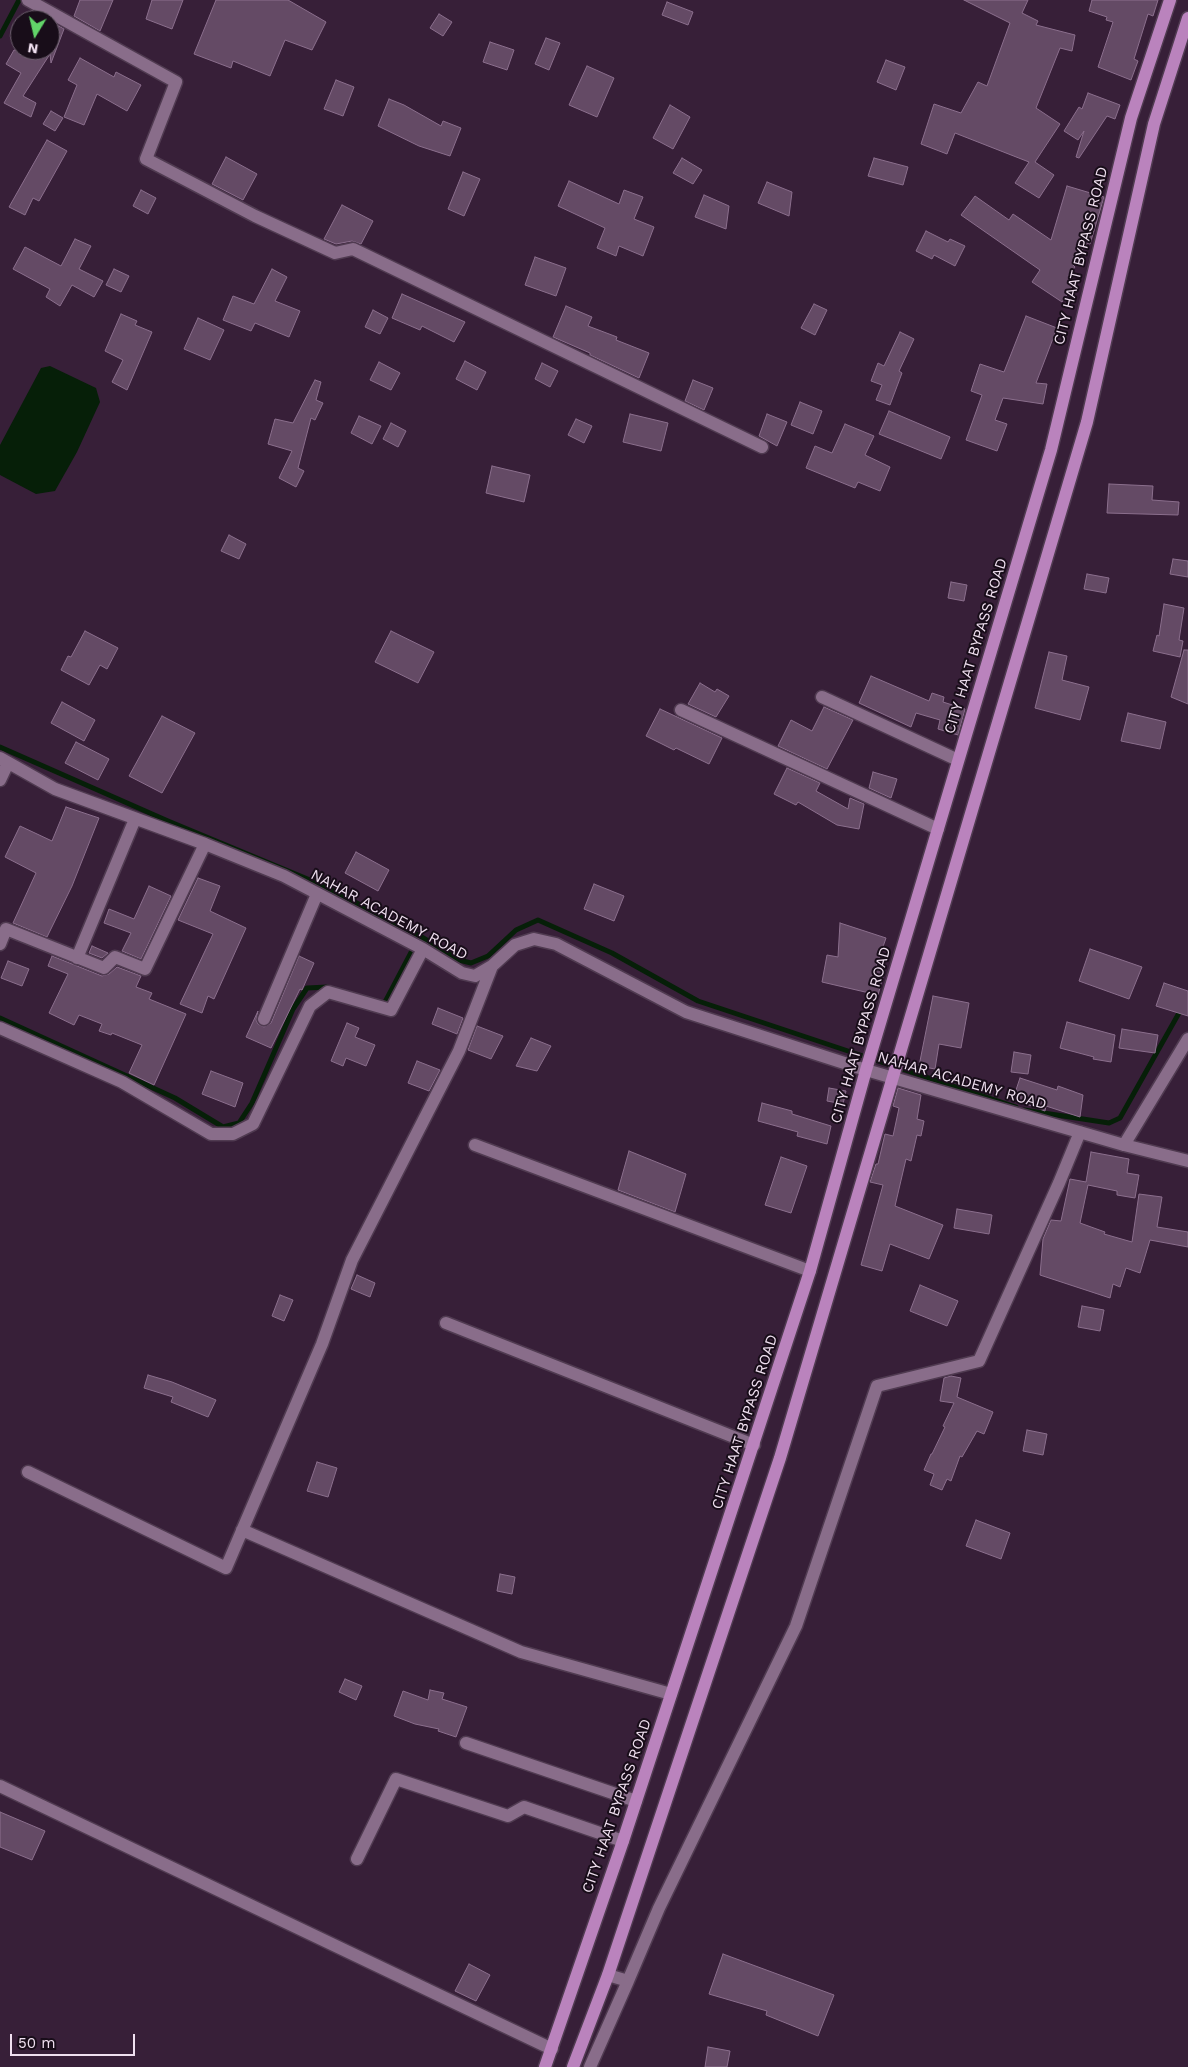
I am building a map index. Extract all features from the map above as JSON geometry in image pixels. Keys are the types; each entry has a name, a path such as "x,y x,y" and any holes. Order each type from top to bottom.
{"main road":[{"name":"CITY HAAT BYPASS ROAD","path":"544,2067 552,2049 623,1841 810,1272 866,1070 1051,450 1132,118 1170,0"},
{"path":"573,2067 608,1975 780,1458 1087,422 1154,124 1188,18"}],"street":[{"path":"28,0 176,82 146,159 255,216 335,253 353,248 762,447"},
{"path":"822,697 958,760"},
{"path":"681,710 938,829"},
{"path":"0,780 4,760"},
{"name":"NAHAR ACADEMY ROAD","path":"4,760 55,789 205,844 284,876 423,949 462,973 475,976 492,966 515,945 534,939 557,941 686,1012 866,1070 1124,1145 1188,1161"},
{"path":"77,958 135,819"},
{"path":"0,944 6,930 104,968 115,956 146,969 205,844"},
{"path":"264,1019 317,894"},
{"path":"0,1028 122,1082 211,1134 233,1134 253,1124 310,1006 328,992 391,1010 423,949"},
{"path":"28,1472 226,1568 322,1344 352,1260 459,1051 492,966"},
{"path":"1124,1145 1188,1040"},
{"path":"590,2067 659,1908 796,1626 877,1386 979,1360 1080,1132"},
{"path":"475,1145 810,1272"},
{"path":"446,1323 754,1445"},
{"path":"242,1530 521,1652 671,1694"},
{"path":"466,1744 636,1801"},
{"path":"357,1859 396,1779 508,1816 524,1807 623,1841"},
{"path":"0,1786 552,2049"},
{"path":"608,1975 628,1982"}],"shaded area":[{"path":"50,366 96,388 100,402 77,452 55,491 36,494 0,475 0,445 41,368"}],"building":[{"path":"80,0 113,0 100,31 74,16"},
{"path":"152,0 183,0 172,29 146,19"},
{"path":"216,0 288,0 326,22 312,50 285,40 270,76 233,61 231,68 194,54"},
{"path":"964,0 1028,0 1022,13 1038,21 1036,25 1075,35 1072,51 1060,48 1036,108 1060,124 1035,162 1054,175 1039,198 1015,183 1029,162 955,133 947,154 921,144 934,104 961,113 978,82 987,86 1010,23"},
{"path":"1092,0 1158,0 1153,16 1148,14 1134,59 1138,61 1131,80 1098,67 1113,22 1106,20 1107,17 1089,11"},
{"path":"667,2 693,12 688,25 662,15"},
{"path":"439,14 452,22 443,36 430,28"},
{"path":"60,27 64,29 60,39"},
{"path":"546,38 560,43 549,70 535,64"},
{"path":"490,42 514,50 507,70 483,62"},
{"path":"10,57 10,60 46,60 23,96 36,103 31,117 4,103 21,73 6,64"},
{"path":"80,58 114,77 116,72 141,85 127,111 97,94 84,125 64,117 77,85 68,80"},
{"path":"886,60 905,67 896,90 877,82"},
{"path":"587,66 614,78 597,117 569,105"},
{"path":"336,80 354,87 343,116 324,109"},
{"path":"1088,93 1120,105 1115,119 1107,116 1079,158 1076,157 1084,131 1078,140 1064,131 1079,107 1082,109"},
{"path":"389,99 404,105 441,126 443,121 461,128 450,156 419,146 378,126"},
{"path":"670,105 690,117 673,149 653,138"},
{"path":"51,111 63,118 55,131 43,124"},
{"path":"47,140 67,151 39,201 33,198 25,215 9,207"},
{"path":"226,157 257,174 243,200 212,184"},
{"path":"682,158 702,170 693,184 673,173"},
{"path":"874,158 908,167 903,185 868,176"},
{"path":"463,172 480,179 464,216 448,209"},
{"path":"569,181 619,204 624,190 643,197 634,219 654,227 643,256 619,246 616,256 597,248 605,228 558,206"},
{"path":"767,182 792,192 789,216 758,203"},
{"path":"1067,186 1104,197 1090,244 1087,243 1072,264 1075,267 1068,276 1073,279 1069,285 1072,287 1062,302 1032,282 1040,270 961,215 975,196 1009,220 1013,214 1051,240"},
{"path":"141,190 156,198 148,214 133,206"},
{"path":"704,195 729,206 726,229 695,217"},
{"path":"342,205 373,221 361,244 352,241 336,244 324,239"},
{"path":"926,231 948,242 950,239 965,246 955,266 934,255 932,259 916,251"},
{"path":"75,239 91,246 79,269 103,281 94,297 72,285 60,306 46,297 50,289 13,269 25,247 61,266"},
{"path":"535,257 566,268 556,296 525,285"},
{"path":"114,269 129,276 121,292 106,285"},
{"path":"272,269 287,277 275,301 300,311 289,337 255,323 251,331 223,320 233,296 254,304"},
{"path":"402,294 465,322 454,342 422,326 420,330 392,318"},
{"path":"814,304 827,310 815,335 801,328"},
{"path":"566,306 592,317 588,326 617,337 616,340 649,353 639,378 553,337"},
{"path":"373,310 388,318 380,334 365,327"},
{"path":"121,314 137,321 135,325 152,332 127,390 112,382 123,360 105,351"},
{"path":"1026,316 1057,328 1036,383 1047,384 1043,404 1003,398 995,420 1007,424 997,451 966,440 982,395 971,391 980,364 1004,372"},
{"path":"198,318 224,330 210,360 184,349"},
{"path":"900,332 914,339 899,371 902,373 890,405 876,400 882,385 871,381 878,363 884,366"},
{"path":"465,361 486,372 477,390 456,379"},
{"path":"379,362 400,373 391,390 370,380"},
{"path":"542,363 558,371 550,387 535,379"},
{"path":"315,380 321,382 316,400 323,403 315,420 311,418 298,468 304,471 296,487 279,478 292,451 268,444 275,419 293,423"},
{"path":"693,380 713,388 704,410 685,401"},
{"path":"800,402 822,411 813,434 791,425"},
{"path":"889,411 950,437 941,459 879,434"},
{"path":"630,414 668,423 661,451 623,442"},
{"path":"767,414 787,422 777,446 759,436"},
{"path":"359,416 381,426 372,444 351,433"},
{"path":"576,419 592,426 584,443 568,435"},
{"path":"391,423 406,431 398,447 383,439"},
{"path":"845,424 874,436 865,455 890,467 880,491 858,482 855,488 806,468 815,446 832,453"},
{"path":"492,466 530,475 524,502 486,493"},
{"path":"1109,484 1153,486 1152,500 1179,502 1178,515 1107,513"},
{"path":"229,535 246,544 239,559 221,551"},
{"path":"1173,559 1188,561 1188,577 1170,574"},
{"path":"1087,574 1109,578 1106,593 1084,589"},
{"path":"951,582 967,585 964,601 948,598"},
{"path":"1164,604 1184,608 1179,640 1183,641 1180,657 1153,651 1157,635 1159,636"},
{"path":"85,631 118,648 107,669 100,665 89,685 61,670 68,656 71,657"},
{"path":"391,631 434,652 418,683 375,662"},
{"path":"1184,650 1188,650 1188,704 1171,697"},
{"path":"1049,652 1067,656 1062,680 1089,687 1080,720 1035,708"},
{"path":"871,676 929,701 932,693 944,697 943,702 965,709 958,735 938,729 940,720 916,713 911,727 859,703"},
{"path":"700,683 715,692 717,689 729,696 716,717 688,704"},
{"path":"62,702 95,720 84,741 51,723"},
{"path":"824,707 853,720 827,769 778,746 791,720 812,731"},
{"path":"660,709 722,738 709,764 646,736"},
{"path":"1128,713 1166,722 1160,749 1121,741"},
{"path":"162,716 195,733 162,793 129,776"},
{"path":"76,742 109,759 98,780 65,763"},
{"path":"787,768 820,783 816,791 848,809 850,798 864,804 859,829 837,825 798,802 796,805 774,794"},
{"path":"873,772 897,779 891,798 869,788"},
{"path":"66,807 99,818 72,886 47,937 13,923 36,873 5,857 20,826 52,841"},
{"path":"356,852 389,870 378,891 345,873"},
{"path":"198,878 220,886 210,911 246,928 214,999 208,996 202,1013 180,1004 213,934 178,920"},
{"path":"594,884 624,896 614,921 584,909"},
{"path":"149,886 171,896 141,959 122,951 131,933 104,923 109,909 134,919"},
{"path":"840,923 886,938 876,967 885,969 878,995 822,982 827,955 838,957"},
{"path":"92,946 108,953 102,958 89,953"},
{"path":"1090,949 1142,967 1129,999 1079,981"},
{"path":"52,956 102,976 109,974 117,967 141,976 136,987 152,993 149,999 186,1014 154,1085 129,1073 142,1045 112,1033 111,1035 99,1031 102,1024 79,1015 74,1025 49,1013 68,974 48,966"},
{"path":"299,956 314,963 271,1048 246,1037 258,1011 256,1020 258,1024 264,1027 271,1023"},
{"path":"8,961 29,969 22,986 1,978"},
{"path":"1164,983 1188,991 1188,1016 1156,1006"},
{"path":"933,996 969,1003 961,1048 939,1044 935,1069 919,1066"},
{"path":"438,1008 463,1018 457,1034 432,1024"},
{"path":"1067,1022 1115,1035 1111,1062 1093,1059 1094,1057 1060,1048"},
{"path":"347,1023 359,1028 355,1037 375,1045 366,1066 346,1058 343,1066 331,1061"},
{"path":"477,1026 503,1036 491,1059 468,1050"},
{"path":"1122,1029 1158,1035 1155,1053 1119,1048"},
{"path":"531,1038 551,1046 537,1071 516,1066"},
{"path":"1014,1052 1031,1055 1028,1074 1011,1072"},
{"path":"417,1061 440,1070 429,1091 408,1083"},
{"path":"211,1071 243,1083 235,1107 202,1094"},
{"path":"1020,1078 1057,1090 1058,1086 1083,1095 1080,1117 1046,1106 1045,1111 1013,1099"},
{"path":"829,1088 846,1091 843,1104 827,1101"},
{"path":"898,1088 921,1095 917,1119 924,1121 921,1136 917,1135 911,1161 906,1159 895,1206 943,1225 929,1259 890,1244 882,1271 861,1265 883,1185 870,1182 876,1164 878,1164 885,1134 893,1136 899,1108 893,1106"},
{"path":"762,1103 792,1111 792,1114 831,1126 827,1144 797,1136 798,1132 758,1121"},
{"path":"629,1151 686,1174 675,1212 618,1190"},
{"path":"1091,1152 1129,1159 1127,1173 1139,1175 1135,1198 1117,1195 1117,1191 1088,1185 1080,1223 1105,1232 1104,1234 1132,1242 1139,1194 1162,1197 1157,1227 1188,1232 1188,1247 1150,1240 1140,1273 1126,1268 1120,1287 1113,1284 1110,1298 1040,1275 1043,1239 1051,1220 1061,1221 1070,1179 1086,1182"},
{"path":"781,1157 807,1166 791,1213 765,1205"},
{"path":"957,1209 992,1215 989,1234 954,1228"},
{"path":"357,1275 375,1283 370,1297 351,1289"},
{"path":"920,1285 958,1301 947,1326 910,1311"},
{"path":"280,1295 293,1300 284,1321 272,1316"},
{"path":"1082,1306 1104,1310 1100,1331 1078,1327"},
{"path":"148,1375 172,1382 216,1400 208,1417 171,1402 173,1397 144,1388"},
{"path":"951,1376 961,1378 957,1397 993,1412 984,1434 977,1431 962,1457 960,1456 951,1481 947,1479 942,1490 930,1485 934,1474 924,1470 945,1427 943,1426 954,1403 940,1401 944,1378"},
{"path":"1027,1430 1047,1434 1043,1455 1023,1451"},
{"path":"317,1462 337,1468 328,1497 307,1491"},
{"path":"976,1520 1010,1533 1001,1559 966,1546"},
{"path":"500,1574 515,1577 512,1594 497,1591"},
{"path":"345,1679 362,1686 356,1700 339,1692"},
{"path":"430,1690 444,1693 442,1699 467,1707 456,1737 438,1731 439,1729 415,1724 394,1716 403,1691 428,1700"},
{"path":"0,1812 45,1831 32,1860 0,1847"},
{"path":"723,1954 834,1995 818,2036 766,2015 767,2011 709,1994"},
{"path":"469,1964 490,1975 476,2001 455,1991"},
{"path":"708,2047 730,2051 727,2067 705,2067"}],"waterway":[{"path":"0,36 19,0"},
{"path":"0,747 168,821 322,885 420,936 459,960 471,963 488,956 516,930 538,920 612,953 698,1001 1016,1107"},
{"path":"382,1003 384,1004 415,945"},
{"path":"0,1018 175,1098 223,1127 239,1123 252,1103 293,1009 307,988 328,987"},
{"path":"1024,1110 1109,1123 1120,1118 1188,997"}]}
